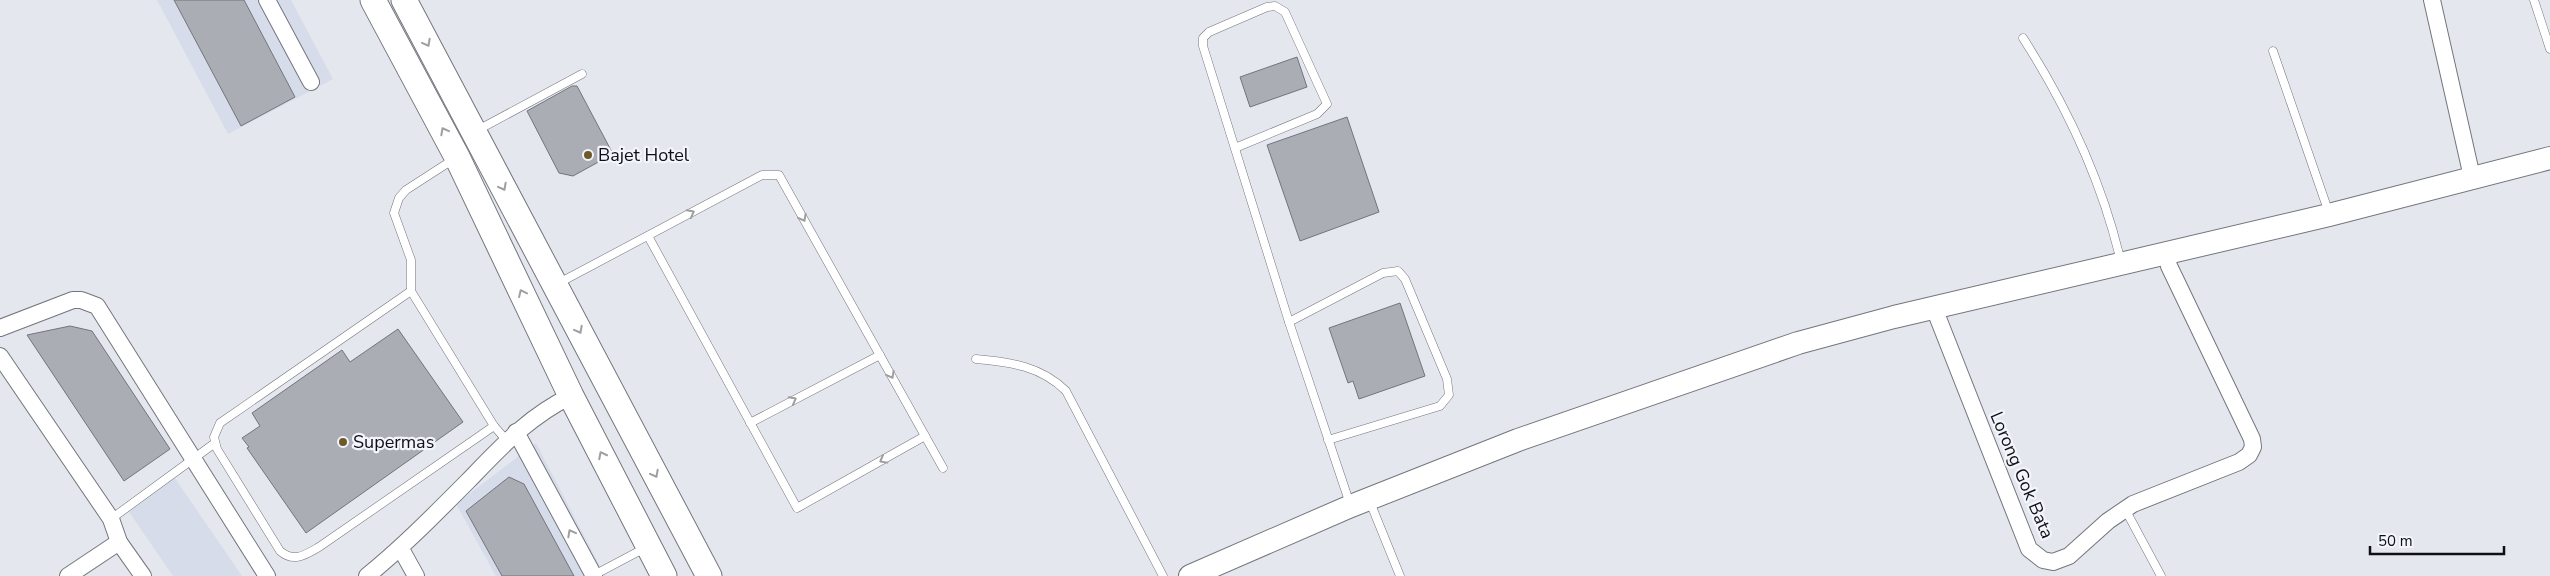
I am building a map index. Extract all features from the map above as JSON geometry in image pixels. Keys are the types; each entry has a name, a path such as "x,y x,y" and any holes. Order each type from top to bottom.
{"main road":[{"path":"373,0 458,157 572,396 664,576"},
{"path":"404,0 709,576"},
{"path":"1190,576 1360,503 1527,437 1687,380 1805,341 1934,308 2330,215 2550,158"}],"street":[{"path":"267,0 311,82"},
{"path":"2432,0 2472,177"},
{"name":"Lorong Gok Bata","path":"1934,308 2015,516 2032,553 2043,560 2053,562 2068,556 2133,504 2230,467 2249,455 2253,447 2252,439 2169,266 2166,253"},
{"path":"0,328 73,300 81,300 97,306 268,576"},
{"path":"0,356 111,519 119,542 143,576"},
{"path":"367,576 401,549 512,437 553,405 572,396"},
{"path":"512,437 594,576"},
{"path":"68,576 119,542"},
{"path":"401,549 416,576"}],"lane":[{"path":"2534,0 2550,48"},
{"path":"1235,148 1316,114 1327,104 1285,12 1275,6 1267,7 1209,32 1203,38 1203,46 1289,322 1328,440 1400,576"},
{"path":"2023,38 2057,93 2078,134 2105,203 2122,264"},
{"path":"2273,51 2330,215"},
{"path":"474,132 582,74"},
{"path":"458,157 406,190 395,205 394,213 411,260 411,291 494,426 512,437"},
{"path":"555,285 762,175 780,175 943,468"},
{"path":"648,236 797,508 926,436"},
{"path":"1289,322 1383,273 1398,271 1405,279 1447,379 1449,395 1440,406 1328,440"},
{"path":"411,291 228,418 216,430 215,443 280,551 288,557 304,556 494,426"},
{"path":"750,423 880,355"},
{"path":"976,359 1000,361 1033,368 1066,391 1163,576"},
{"path":"111,519 215,443"},
{"path":"2125,509 2161,576"},
{"path":"594,576 649,546"}],"shaded area":[{"path":"157,0 291,0 333,79 228,134"},
{"path":"536,443 605,576 496,576 456,504"},
{"path":"174,477 242,576 173,576 127,509"}],"building":[{"path":"174,0 244,0 295,97 241,126"},
{"path":"1297,57 1307,87 1250,107 1240,77"},
{"path":"572,86 577,86 613,154 573,176 559,173 527,111"},
{"path":"1347,117 1379,212 1300,241 1267,145"},
{"path":"1400,303 1425,376 1359,399 1353,381 1348,383 1329,328"},
{"path":"70,326 92,331 170,449 124,481 27,335"},
{"path":"398,329 463,422 306,533 242,438 260,426 252,413 342,350 350,362"},
{"path":"509,477 524,484 574,576 502,576 466,511"}],"place":[{"name":"Bajet Hotel","path":"588,155"},
{"name":"Supermas","path":"343,442"}]}
